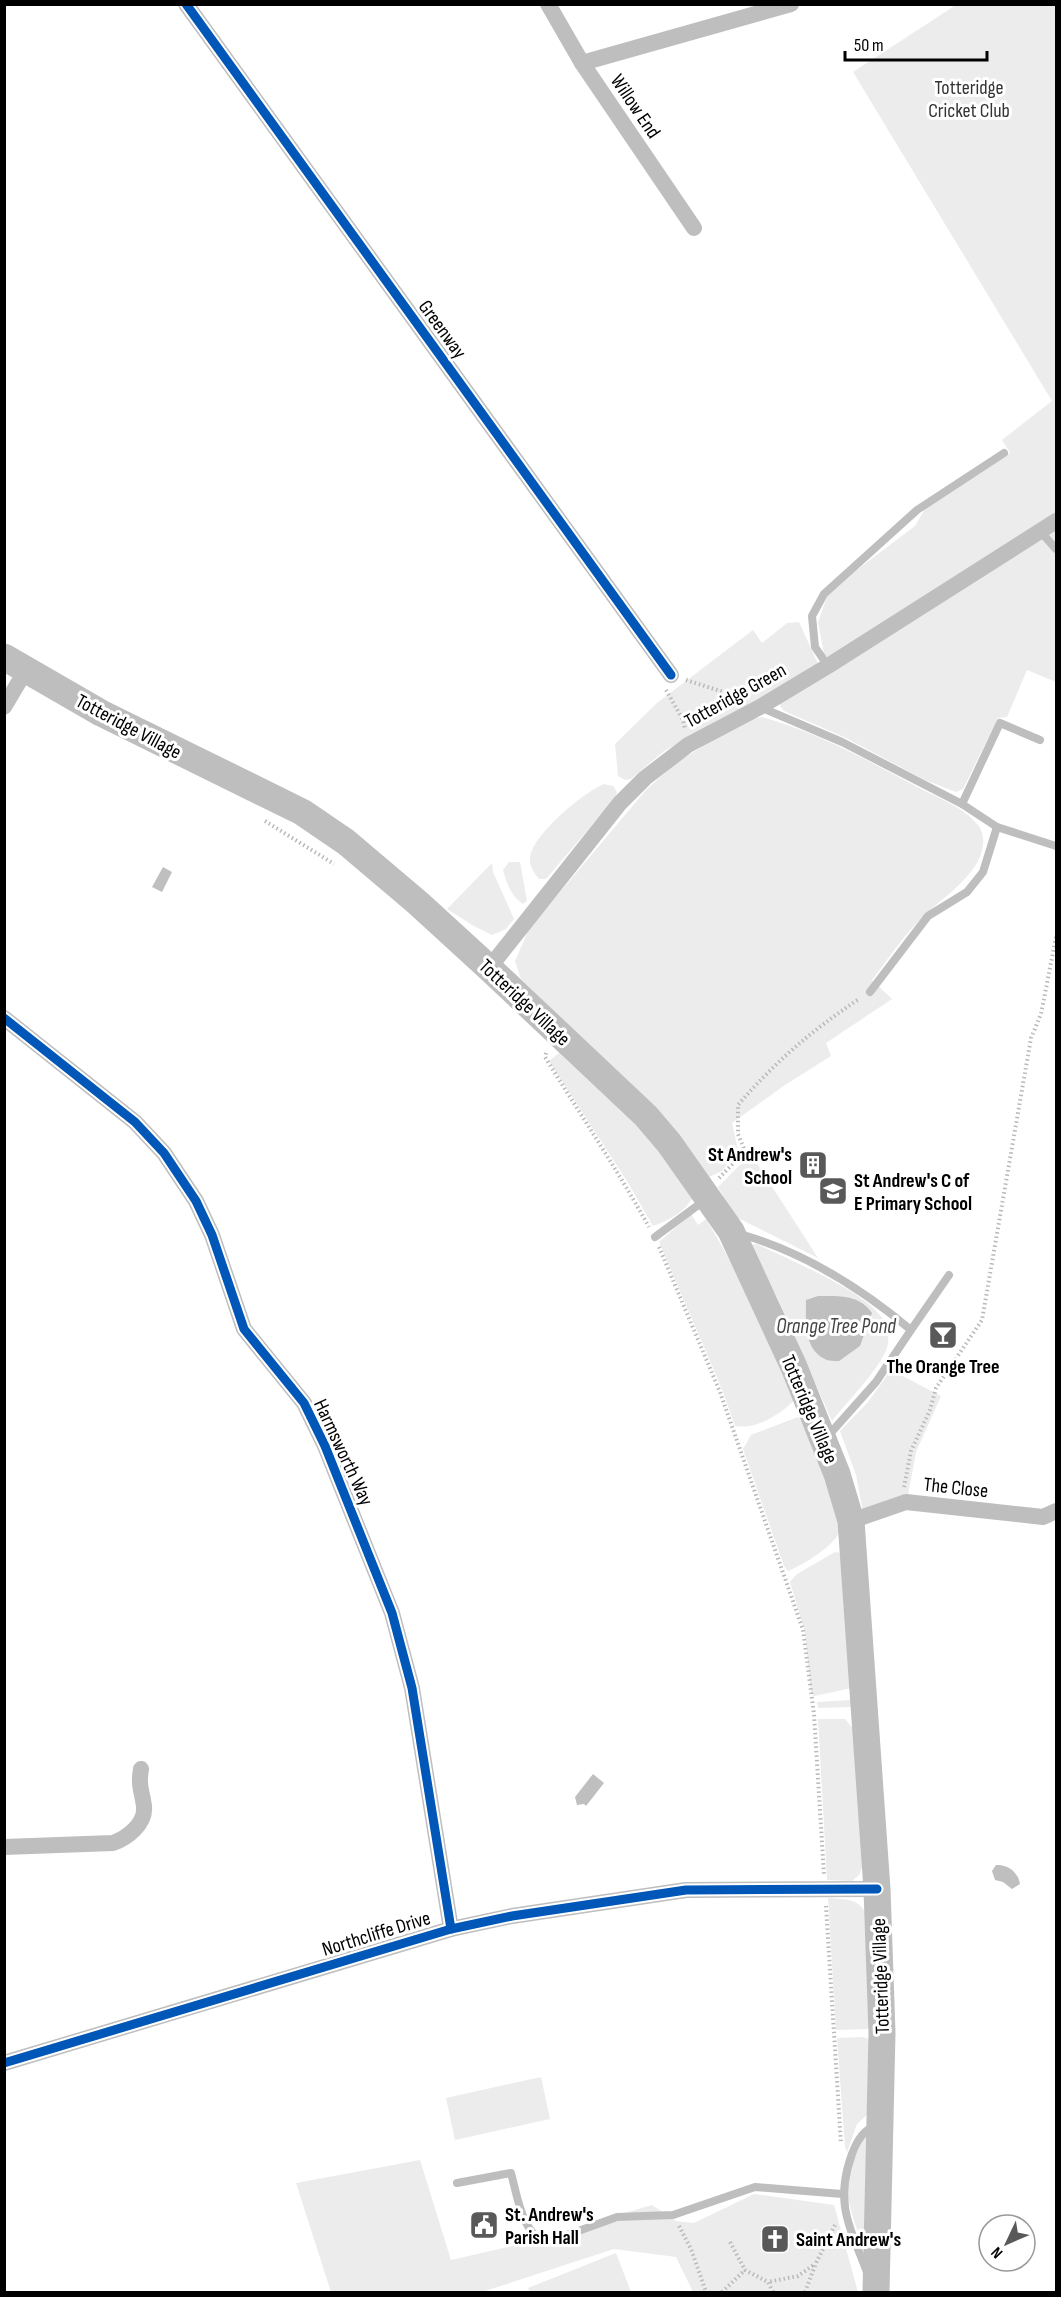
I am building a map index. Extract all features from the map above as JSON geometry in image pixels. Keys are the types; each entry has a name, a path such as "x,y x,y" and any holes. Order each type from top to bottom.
{"main road":[{"name":"Totteridge Village","path":"15,663 155,741 225,776 261,790 302,812 346,842 418,903 646,1116 669,1143 731,1231 794,1367 837,1474 851,1521 877,1889 882,2033 878,2292"}],"street":[{"name":"Greenway","path":"186,4 671,675"},
{"name":"Willow End","path":"548,4 582,63 693,228"},
{"path":"582,63 791,4"},
{"name":"Totteridge Green","path":"489,968 620,803 645,778 688,745 761,706 828,666 1056,521"},
{"path":"4,707 15,663"},
{"name":"Harmsworth Way","path":"4,1018 135,1122 164,1153 196,1201 212,1235 244,1329 304,1404 325,1446 392,1613 412,1688 452,1929"},
{"name":"The Close","path":"851,1521 901,1503 1043,1517 1056,1511"},
{"path":"4,1847 113,1843 126,1838 142,1819 144,1808 139,1790 141,1769"},
{"name":"Northcliffe Drive","path":"4,2063 452,1929 512,1916 686,1890 877,1889"}],"lane":[{"path":"828,666 815,647 812,616 824,594 917,510 1004,453"},
{"path":"1040,530 1056,549"},
{"path":"761,706 842,742 962,804 997,827 1056,846"},
{"path":"962,804 1000,723 1040,740"},
{"path":"870,992 928,916 966,892 983,872 997,827"},
{"path":"655,1237 711,1202"},
{"path":"731,1231 768,1242 809,1262 869,1296 912,1330"},
{"path":"824,1441 876,1382 949,1275"},
{"path":"878,2292 846,2216 842,2194 847,2168 855,2146 867,2130 881,2123"},
{"path":"457,2183 511,2173 527,2224 537,2237 548,2242 617,2217 674,2215 755,2187 842,2194"}],"path":[{"path":"688,745 683,720 661,683 671,675 761,706"},
{"path":"259,817 339,867"},
{"path":"901,1503 911,1451 930,1410 936,1388 982,1320 1031,1038 1041,1014 1056,937"},
{"path":"711,1202 724,1201 713,1184 745,1151 738,1134 736,1121 738,1105 768,1070 818,1026 870,992"},
{"path":"546,1046 546,1057 598,1144 625,1183 655,1237 720,1392 803,1630 814,1714 842,2157 847,2168"},
{"path":"674,2215 691,2249 705,2292"},
{"path":"805,2292 816,2263 839,2216 846,2216"},
{"path":"730,2242 745,2270 768,2282 798,2276 816,2263"},
{"path":"722,2292 745,2270"},
{"path":"768,2282 773,2292"}],"green space":[{"name":"Totteridge Cricket Club","path":"956,5 1056,5 1056,516 829,658 824,654 818,622 827,597 854,572 915,526 925,509 1010,453 1002,440 1052,401 853,72"},
{"path":"1056,530 1056,682 1027,670 1007,717 998,718 963,789 956,792 925,780 846,738 784,711 780,706 780,700"},
{"path":"799,622 819,666 664,751 631,779 625,780 618,776 615,744 657,703 753,630 762,643 787,623"},
{"path":"762,717 824,740 952,804 966,813 979,826 983,845 980,857 966,878 925,914 899,943 872,980 892,999 826,1043 831,1056 732,1123 738,1150 722,1171 709,1177 672,1126 645,1097 521,979 515,961 529,929 646,790 677,762 747,720"},
{"path":"604,784 613,786 617,792 615,798 546,879 539,879 532,869 530,857 540,837 572,805"},
{"path":"509,862 520,862 527,901 523,904 512,893 506,880 503,870"},
{"path":"492,863 493,872 514,919 506,929 492,935 447,909"},
{"path":"559,1053 649,1137 693,1197 681,1211 670,1219 653,1226 627,1181 549,1061"},
{"path":"751,1154 818,1258 736,1217 718,1187"},
{"path":"691,1214 698,1225 706,1219 719,1241 754,1308 796,1399 768,1420 752,1426 735,1426 722,1389 659,1242"},
{"path":"757,1244 859,1296 872,1307 886,1325 888,1340 883,1357 832,1421 777,1297 749,1245"},
{"path":"891,1370 941,1396 916,1452 908,1495 863,1512 856,1475 840,1431 868,1402"},
{"path":"798,1417 821,1465 840,1531 825,1549 788,1571 784,1566 743,1449 751,1435"},
{"path":"835,1552 842,1553 852,1688 814,1696 811,1693 805,1632 790,1582 797,1574"},
{"path":"851,1700 851,1707 818,1708 817,1702"},
{"path":"818,1719 845,1719 855,1731 864,1862 859,1875 852,1881 827,1880"},
{"path":"828,1898 856,1902 867,1916 871,2025 868,2029 836,2030"},
{"path":"863,2037 868,2039 871,2045 868,2114 857,2124 847,2152 837,2038"},
{"path":"541,2077 550,2119 455,2140 446,2098"},
{"path":"866,2134 870,2134 864,2247 853,2218 847,2188 851,2168"},
{"path":"420,2160 451,2260 521,2244 652,2205 676,2221 694,2223 754,2194 834,2205 858,2292 693,2292 676,2257 614,2249 482,2292 331,2292 296,2183"},
{"path":"616,2253 631,2292 530,2292 528,2288"}],"water":[{"path":"163,867 172,872 162,892 152,887"},
{"name":"Orange Tree Pond","path":"818,1296 848,1297 861,1302 872,1313 860,1346 839,1361 826,1360 818,1354 809,1341 806,1300"},
{"path":"593,1774 604,1783 586,1806 577,1805 575,1797"},
{"path":"996,1865 1012,1870 1020,1884 1012,1889 1003,1882 995,1880 992,1871"}],"cycle path":[{"path":"186,4 671,675"},
{"path":"4,1018 135,1122 164,1153 196,1201 212,1235 244,1329 304,1403 325,1446 392,1613 412,1688 451,1929"},
{"path":"4,2063 451,1929 512,1916 686,1890 877,1889"}],"place":[{"name":"St Andrew's School","path":"813,1165"},
{"name":"St Andrew's C of E Primary School","path":"833,1191"},
{"name":"The Orange Tree","path":"943,1335"},
{"name":"St. Andrew's Parish Hall","path":"484,2225"},
{"name":"Saint Andrew's","path":"775,2239"}]}
